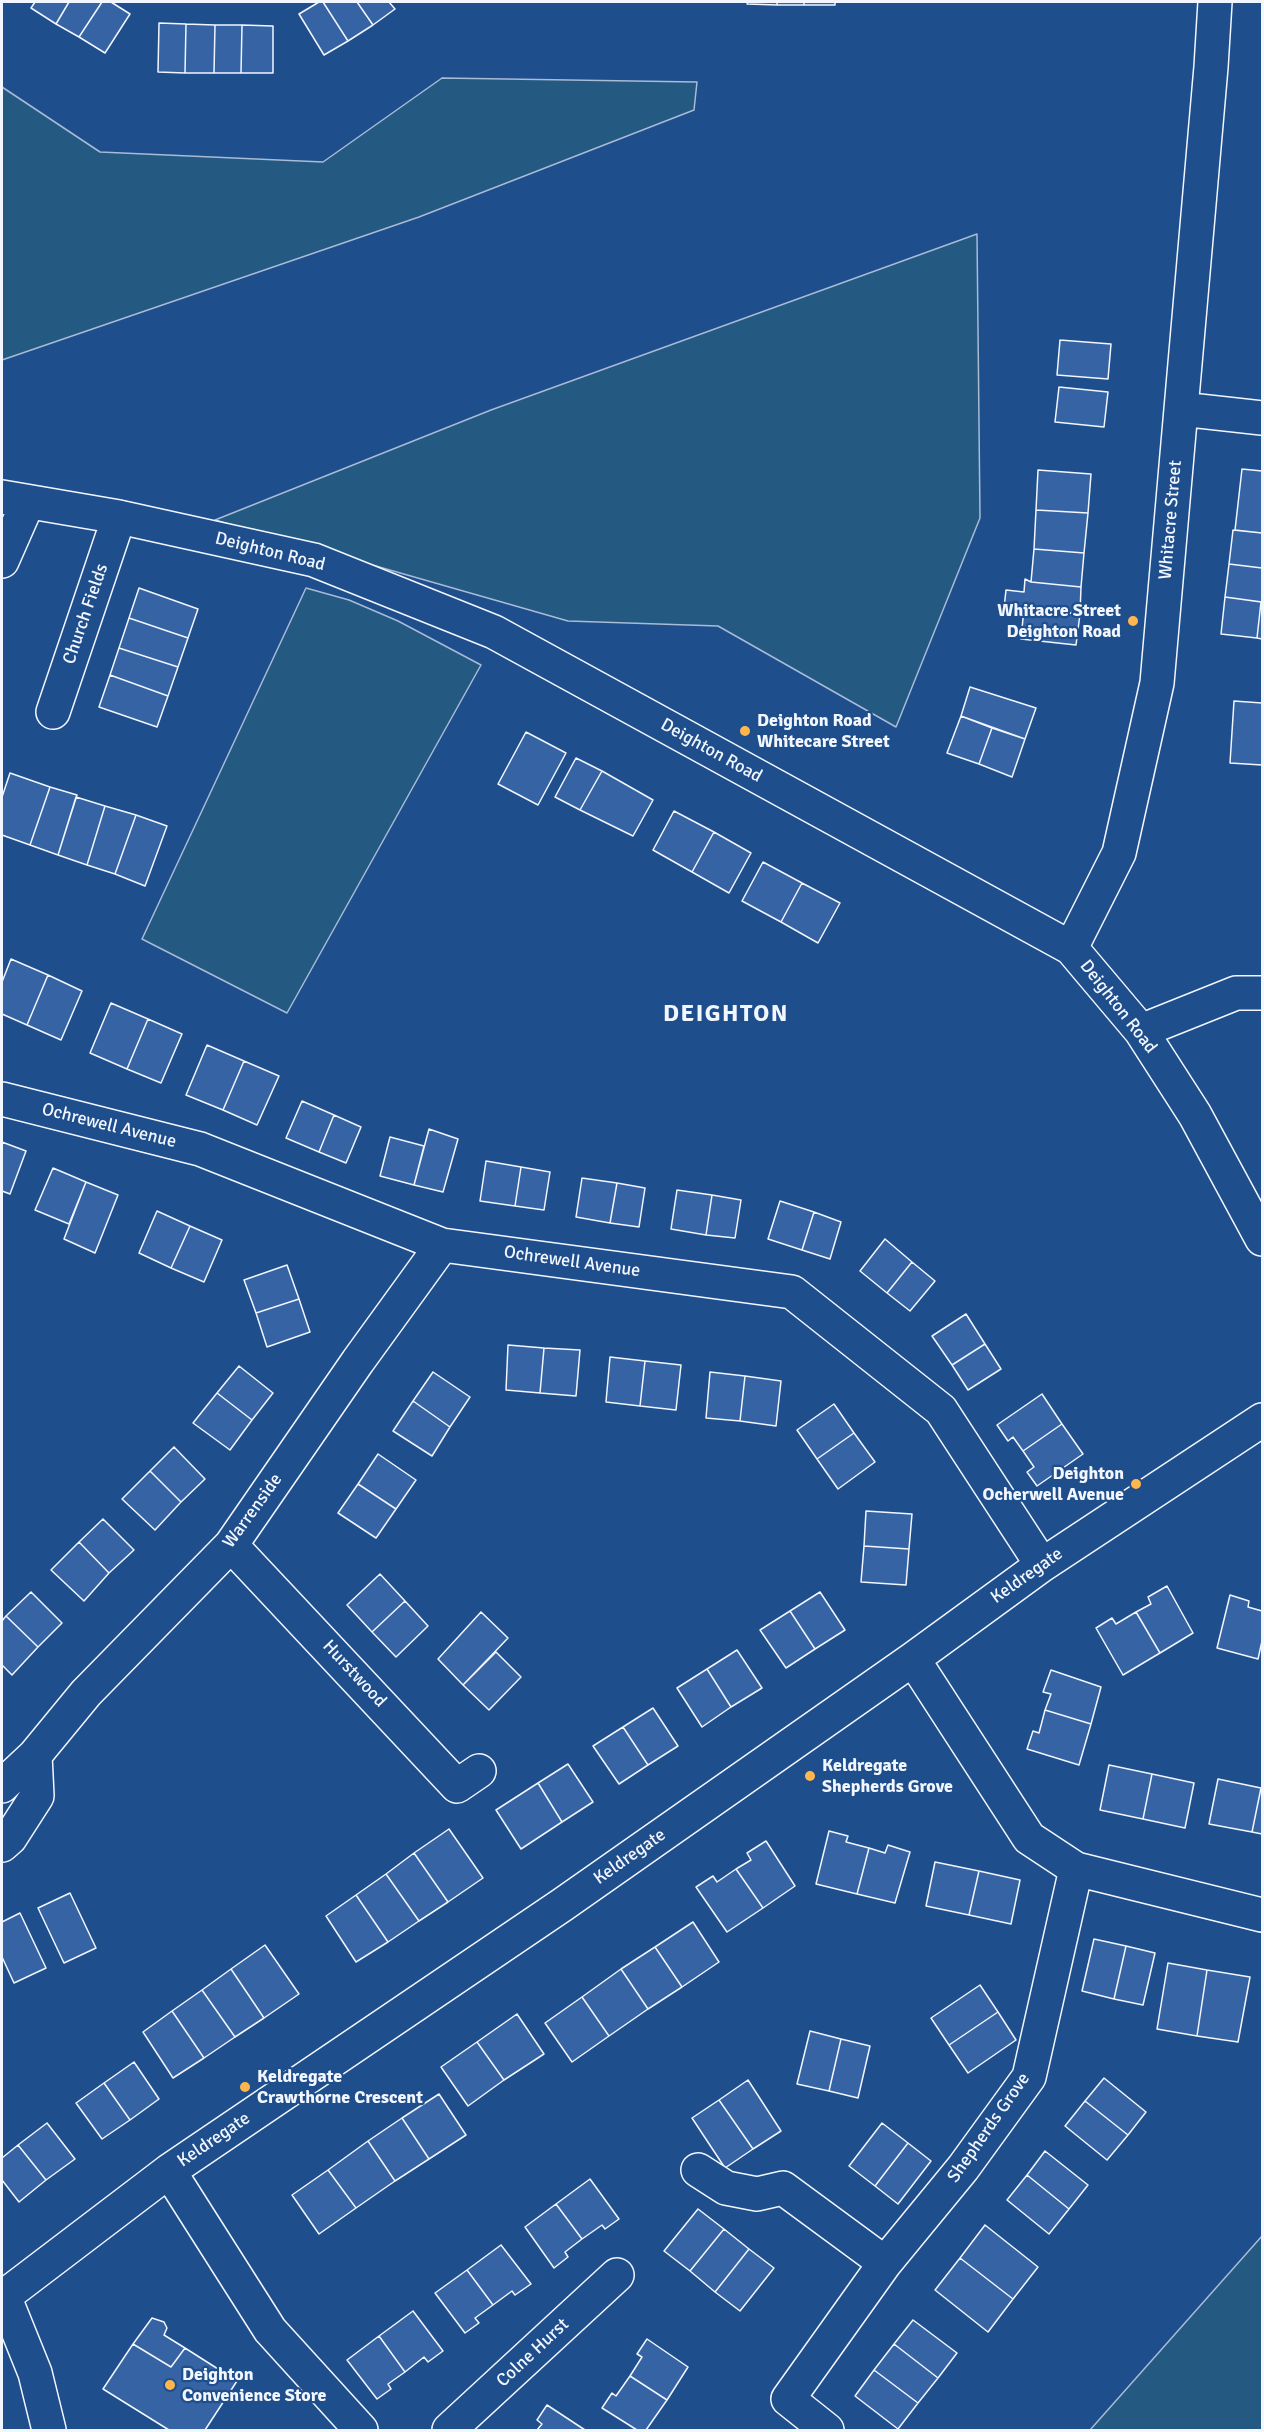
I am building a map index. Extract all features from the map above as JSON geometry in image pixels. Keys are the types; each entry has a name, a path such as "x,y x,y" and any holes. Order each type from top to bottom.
{"street":[{"name":"Whitacre Street","path":"1071,948 1119,853 1157,683 1215,2"},
{"path":"1181,409 1263,418"},
{"path":"2,561 15,499"},
{"name":"Deighton Road","path":"15,499 119,517 314,560 494,632 1071,948 1141,1031 1195,1115 1263,1239"},
{"name":"Church Fields","path":"53,712 119,517"},
{"path":"1141,1031 1236,993 1263,993"},
{"name":"Ochrewell Avenue","path":"2,1099 200,1149 442,1245 792,1292 941,1410 1042,1565"},
{"name":"Warrenside","path":"2,1786 35,1755 86,1693 231,1545 358,1361 442,1245"},
{"name":"Keldregate","path":"3,2297 169,2171 562,1905 913,1659 1042,1565 1263,1420"},
{"name":"Hurstwood","path":"231,1545 457,1786 479,1771"},
{"path":"913,1659 1029,1838 1076,1869 1263,1915"},
{"path":"2,1845 10,1838 37,1796 35,1755"},
{"name":"Shepherds Grove","path":"826,2430 788,2399 885,2264 963,2168 1029,2077 1076,1869"},
{"path":"698,2170 726,2188 757,2194 783,2188 885,2264"},
{"path":"169,2171 270,2330 361,2430"},
{"name":"Colne Hurst","path":"449,2430 617,2276"},
{"path":"3,2297 34,2373 49,2430"}],"shaded area":[{"path":"442,78 697,82 694,110 419,217 2,360 2,87 100,152 323,162"},
{"path":"977,234 980,518 896,727 718,626 568,621 215,520 491,410"},
{"path":"306,588 349,600 398,621 481,665 287,1013 142,939"},
{"path":"1262,2236 1262,2430 1090,2430"}],"building":[{"path":"35,2 69,2 56,24 31,8"},
{"path":"69,2 102,2 79,37 56,24"},
{"path":"102,2 111,2 130,14 105,53 79,37"},
{"path":"323,2 348,41 324,55 299,14"},
{"path":"323,2 357,2 373,25 348,41"},
{"path":"357,2 389,2 395,9 373,25"},
{"path":"748,2 777,2 777,5 747,4"},
{"path":"777,2 804,2 804,5 777,5"},
{"path":"804,2 835,2 835,5 804,5"},
{"path":"159,23 186,24 185,73 158,72"},
{"path":"186,24 215,25 214,73 185,73"},
{"path":"215,25 242,25 241,73 214,73"},
{"path":"242,25 273,26 273,73 241,73"},
{"path":"1060,340 1111,344 1108,379 1057,375"},
{"path":"1059,387 1108,392 1104,427 1055,422"},
{"path":"1242,469 1262,471 1262,533 1235,530"},
{"path":"1038,470 1091,474 1088,513 1036,510"},
{"path":"1036,510 1088,513 1084,553 1034,549"},
{"path":"1233,530 1262,533 1262,568 1229,564"},
{"path":"1034,549 1084,553 1081,587 1031,582"},
{"path":"1229,564 1262,568 1262,602 1225,597"},
{"path":"1025,579 1031,582 1081,587 1080,614 1004,608 1006,590 1024,592"},
{"path":"139,588 198,609 188,638 129,618"},
{"path":"1225,597 1261,602 1257,638 1221,634"},
{"path":"1262,602 1262,639 1257,638"},
{"path":"1024,608 1080,614 1076,645 1021,639"},
{"path":"129,618 188,638 178,667 119,648"},
{"path":"119,648 178,667 168,696 110,675"},
{"path":"110,675 168,696 157,727 99,707"},
{"path":"970,687 1036,708 1025,739 961,716"},
{"path":"1234,701 1262,703 1262,765 1230,763"},
{"path":"961,716 992,728 979,764 947,753"},
{"path":"992,728 1025,739 1012,777 979,764"},
{"path":"526,732 566,753 538,805 498,784"},
{"path":"576,758 602,771 580,810 555,797"},
{"path":"602,771 653,800 633,836 580,810"},
{"path":"10,773 50,787 30,845 2,835 2,797"},
{"path":"50,787 77,795 58,855 30,845"},
{"path":"76,797 105,806 87,865 58,855"},
{"path":"105,806 136,815 115,874 87,865"},
{"path":"674,811 714,832 692,872 653,850"},
{"path":"136,815 167,826 145,886 115,874"},
{"path":"714,832 751,853 729,893 692,872"},
{"path":"763,862 802,883 781,922 742,901"},
{"path":"802,883 840,903 818,943 781,922"},
{"path":"11,959 48,975 27,1025 2,1014 2,982"},
{"path":"48,975 82,991 61,1040 27,1025"},
{"path":"111,1003 148,1019 127,1069 90,1053"},
{"path":"148,1019 182,1034 161,1083 127,1069"},
{"path":"207,1045 244,1061 223,1110 186,1095"},
{"path":"244,1061 279,1076 257,1125 223,1110"},
{"path":"302,1101 334,1115 319,1152 286,1138"},
{"path":"334,1115 361,1127 346,1163 319,1152"},
{"path":"429,1129 458,1139 443,1192 414,1185"},
{"path":"390,1137 424,1146 414,1185 380,1176"},
{"path":"2,1142 26,1151 10,1194 2,1191"},
{"path":"486,1161 521,1167 515,1206 480,1201"},
{"path":"521,1167 550,1172 544,1210 515,1206"},
{"path":"53,1168 86,1182 69,1224 35,1210"},
{"path":"582,1178 617,1183 610,1223 576,1217"},
{"path":"86,1182 118,1195 95,1253 64,1239"},
{"path":"617,1183 645,1188 639,1227 610,1223"},
{"path":"677,1190 712,1195 706,1235 671,1229"},
{"path":"712,1195 741,1200 735,1238 706,1235"},
{"path":"780,1201 814,1212 802,1250 768,1239"},
{"path":"157,1211 190,1226 171,1268 139,1253"},
{"path":"814,1212 841,1222 830,1259 802,1250"},
{"path":"190,1226 222,1240 204,1282 171,1268"},
{"path":"885,1239 912,1262 887,1293 860,1271"},
{"path":"912,1262 935,1281 910,1311 887,1293"},
{"path":"287,1265 299,1299 256,1313 244,1280"},
{"path":"299,1299 310,1332 267,1347 256,1313"},
{"path":"966,1314 985,1344 952,1365 932,1336"},
{"path":"985,1344 1001,1369 968,1390 952,1365"},
{"path":"508,1345 544,1348 540,1393 506,1390"},
{"path":"544,1348 580,1350 576,1396 540,1393"},
{"path":"610,1357 645,1361 640,1406 606,1402"},
{"path":"645,1361 681,1365 676,1410 640,1406"},
{"path":"239,1366 273,1393 252,1420 217,1393"},
{"path":"433,1372 470,1397 450,1427 413,1401"},
{"path":"710,1372 745,1376 740,1421 706,1418"},
{"path":"745,1376 781,1381 776,1426 740,1421"},
{"path":"217,1393 252,1420 230,1450 193,1423"},
{"path":"1042,1394 1062,1424 1023,1451 1013,1437 1008,1441 997,1425"},
{"path":"413,1401 450,1427 432,1456 393,1431"},
{"path":"834,1404 854,1433 817,1459 797,1430"},
{"path":"1062,1424 1083,1454 1037,1486 1027,1472 1034,1467 1023,1451"},
{"path":"854,1433 875,1462 838,1489 817,1459"},
{"path":"174,1447 205,1479 181,1502 150,1471"},
{"path":"378,1454 416,1480 396,1509 358,1484"},
{"path":"150,1471 181,1502 155,1530 122,1499"},
{"path":"358,1484 396,1509 376,1538 338,1513"},
{"path":"866,1511 912,1514 909,1549 864,1546"},
{"path":"103,1519 134,1550 109,1573 79,1542"},
{"path":"79,1542 109,1573 84,1601 51,1570"},
{"path":"864,1546 909,1549 906,1585 861,1582"},
{"path":"380,1574 405,1601 372,1632 347,1605"},
{"path":"1167,1586 1193,1633 1160,1653 1136,1612 1151,1604 1148,1597"},
{"path":"31,1592 62,1623 38,1647 6,1616"},
{"path":"820,1592 845,1630 815,1649 790,1611"},
{"path":"1230,1595 1249,1601 1248,1607 1262,1611 1262,1641 1258,1659 1217,1648"},
{"path":"405,1601 428,1626 396,1657 372,1632"},
{"path":"790,1611 815,1649 786,1668 760,1630"},
{"path":"481,1612 508,1638 463,1685 438,1659"},
{"path":"1136,1612 1160,1653 1123,1675 1096,1628 1112,1618 1116,1624"},
{"path":"6,1616 38,1647 12,1675 2,1665 2,1621"},
{"path":"737,1650 762,1688 731,1707 707,1669"},
{"path":"496,1652 521,1677 489,1710 463,1685"},
{"path":"707,1669 731,1707 702,1727 677,1688"},
{"path":"1051,1670 1101,1687 1091,1724 1045,1710 1051,1694 1043,1692"},
{"path":"653,1708 678,1746 648,1765 623,1727"},
{"path":"1045,1710 1091,1724 1079,1765 1027,1749 1033,1731 1039,1733"},
{"path":"623,1727 648,1765 619,1784 593,1746"},
{"path":"568,1764 593,1802 562,1822 538,1783"},
{"path":"1109,1765 1152,1774 1143,1819 1100,1810"},
{"path":"1152,1774 1194,1783 1185,1828 1143,1819"},
{"path":"1218,1779 1261,1788 1252,1832 1209,1824"},
{"path":"538,1783 562,1822 521,1849 496,1810"},
{"path":"1262,1788 1262,1834 1252,1832"},
{"path":"449,1829 483,1878 448,1902 414,1853"},
{"path":"829,1831 848,1836 846,1842 869,1848 857,1894 816,1884"},
{"path":"766,1841 795,1886 763,1908 736,1869 751,1860 747,1853"},
{"path":"888,1845 910,1852 895,1903 857,1894 869,1848 885,1853"},
{"path":"414,1853 448,1902 419,1921 386,1874"},
{"path":"935,1862 979,1871 969,1915 926,1906"},
{"path":"736,1869 763,1908 727,1932 696,1887 713,1876 717,1882"},
{"path":"979,1871 1020,1880 1011,1924 969,1915"},
{"path":"386,1874 419,1921 388,1942 356,1895"},
{"path":"70,1893 96,1948 64,1963 38,1908"},
{"path":"356,1895 388,1942 356,1962 326,1916"},
{"path":"20,1913 46,1968 14,1983 2,1957 2,1922"},
{"path":"693,1922 719,1962 682,1987 655,1947"},
{"path":"1094,1939 1126,1946 1114,1999 1082,1991"},
{"path":"265,1945 299,1994 264,2018 231,1969"},
{"path":"1126,1946 1155,1953 1143,2005 1114,1999"},
{"path":"655,1947 682,1987 648,2009 621,1969"},
{"path":"1168,1963 1207,1970 1197,2036 1157,2029"},
{"path":"231,1969 264,2018 235,2037 202,1990"},
{"path":"621,1969 648,2009 609,2036 582,1997"},
{"path":"1207,1970 1250,1977 1238,2042 1197,2036"},
{"path":"980,1985 998,2012 949,2045 931,2018"},
{"path":"202,1990 235,2037 204,2058 172,2011"},
{"path":"582,1997 609,2036 572,2062 545,2023"},
{"path":"172,2011 204,2058 173,2078 143,2032"},
{"path":"998,2012 1016,2040 968,2073 949,2045"},
{"path":"517,2014 544,2054 504,2080 477,2042"},
{"path":"810,2031 841,2039 829,2091 797,2084"},
{"path":"841,2039 870,2046 858,2098 829,2091"},
{"path":"477,2042 504,2080 468,2106 441,2067"},
{"path":"134,2062 159,2099 130,2120 104,2083"},
{"path":"1104,2078 1146,2112 1128,2135 1085,2101"},
{"path":"748,2080 781,2131 753,2149 719,2100"},
{"path":"104,2083 130,2120 102,2139 76,2103"},
{"path":"439,2094 466,2135 429,2159 402,2118"},
{"path":"719,2100 753,2149 725,2168 692,2118"},
{"path":"1085,2101 1128,2135 1107,2160 1065,2126"},
{"path":"402,2118 429,2159 395,2181 368,2141"},
{"path":"47,2123 75,2159 46,2180 18,2145"},
{"path":"882,2123 908,2143 875,2186 849,2166"},
{"path":"368,2141 395,2181 356,2208 328,2170"},
{"path":"908,2143 931,2161 898,2204 875,2186"},
{"path":"18,2145 46,2180 19,2202 2,2180 2,2158"},
{"path":"1045,2151 1088,2185 1069,2209 1027,2175"},
{"path":"328,2170 356,2208 319,2234 292,2195"},
{"path":"1027,2175 1069,2209 1049,2234 1007,2200"},
{"path":"590,2179 619,2219 605,2229 602,2225 582,2239 556,2204"},
{"path":"556,2204 582,2239 565,2252 568,2257 554,2268 525,2227"},
{"path":"698,2209 724,2229 690,2271 664,2251"},
{"path":"985,2225 1038,2267 1013,2299 960,2258"},
{"path":"724,2229 749,2249 715,2292 690,2271"},
{"path":"501,2245 531,2284 515,2295 512,2291 493,2305 467,2270"},
{"path":"749,2249 774,2268 740,2311 715,2292"},
{"path":"960,2258 1013,2299 988,2332 935,2290"},
{"path":"467,2270 493,2305 475,2318 479,2323 465,2333 435,2293"},
{"path":"413,2311 443,2351 428,2362 424,2357 405,2372 379,2336"},
{"path":"152,2318 164,2322 167,2328 164,2335 185,2348 171,2367 133,2344"},
{"path":"913,2320 957,2353 938,2378 894,2344"},
{"path":"379,2336 405,2372 388,2384 391,2389 377,2399 347,2360"},
{"path":"647,2339 688,2367 667,2400 630,2376 642,2357 637,2354"},
{"name":"Deighton Convenience Store","path":"133,2344 171,2367 185,2348 237,2381 205,2430 169,2430 103,2389"},
{"path":"894,2344 938,2378 918,2403 874,2370"},
{"path":"874,2370 918,2403 898,2429 855,2396"},
{"path":"630,2376 667,2400 646,2430 637,2430 602,2408 612,2393 616,2396"},
{"path":"547,2405 585,2430 537,2430 542,2424 537,2420"}],"place":[{"name":"Whitacre Street Deighton Road","path":"1133,621"},
{"name":"Deighton Road Whitecare Street","path":"745,731"},
{"name":"Deighton Ocherwell Avenue","path":"1136,1484"},
{"name":"Keldregate Shepherds Grove","path":"810,1776"},
{"name":"Keldregate Crawthorne Crescent","path":"245,2087"},
{"name":"Deighton Convenience Store","path":"170,2385"}],"district":[{"name":"DEIGHTON","path":"726,1015"}]}
